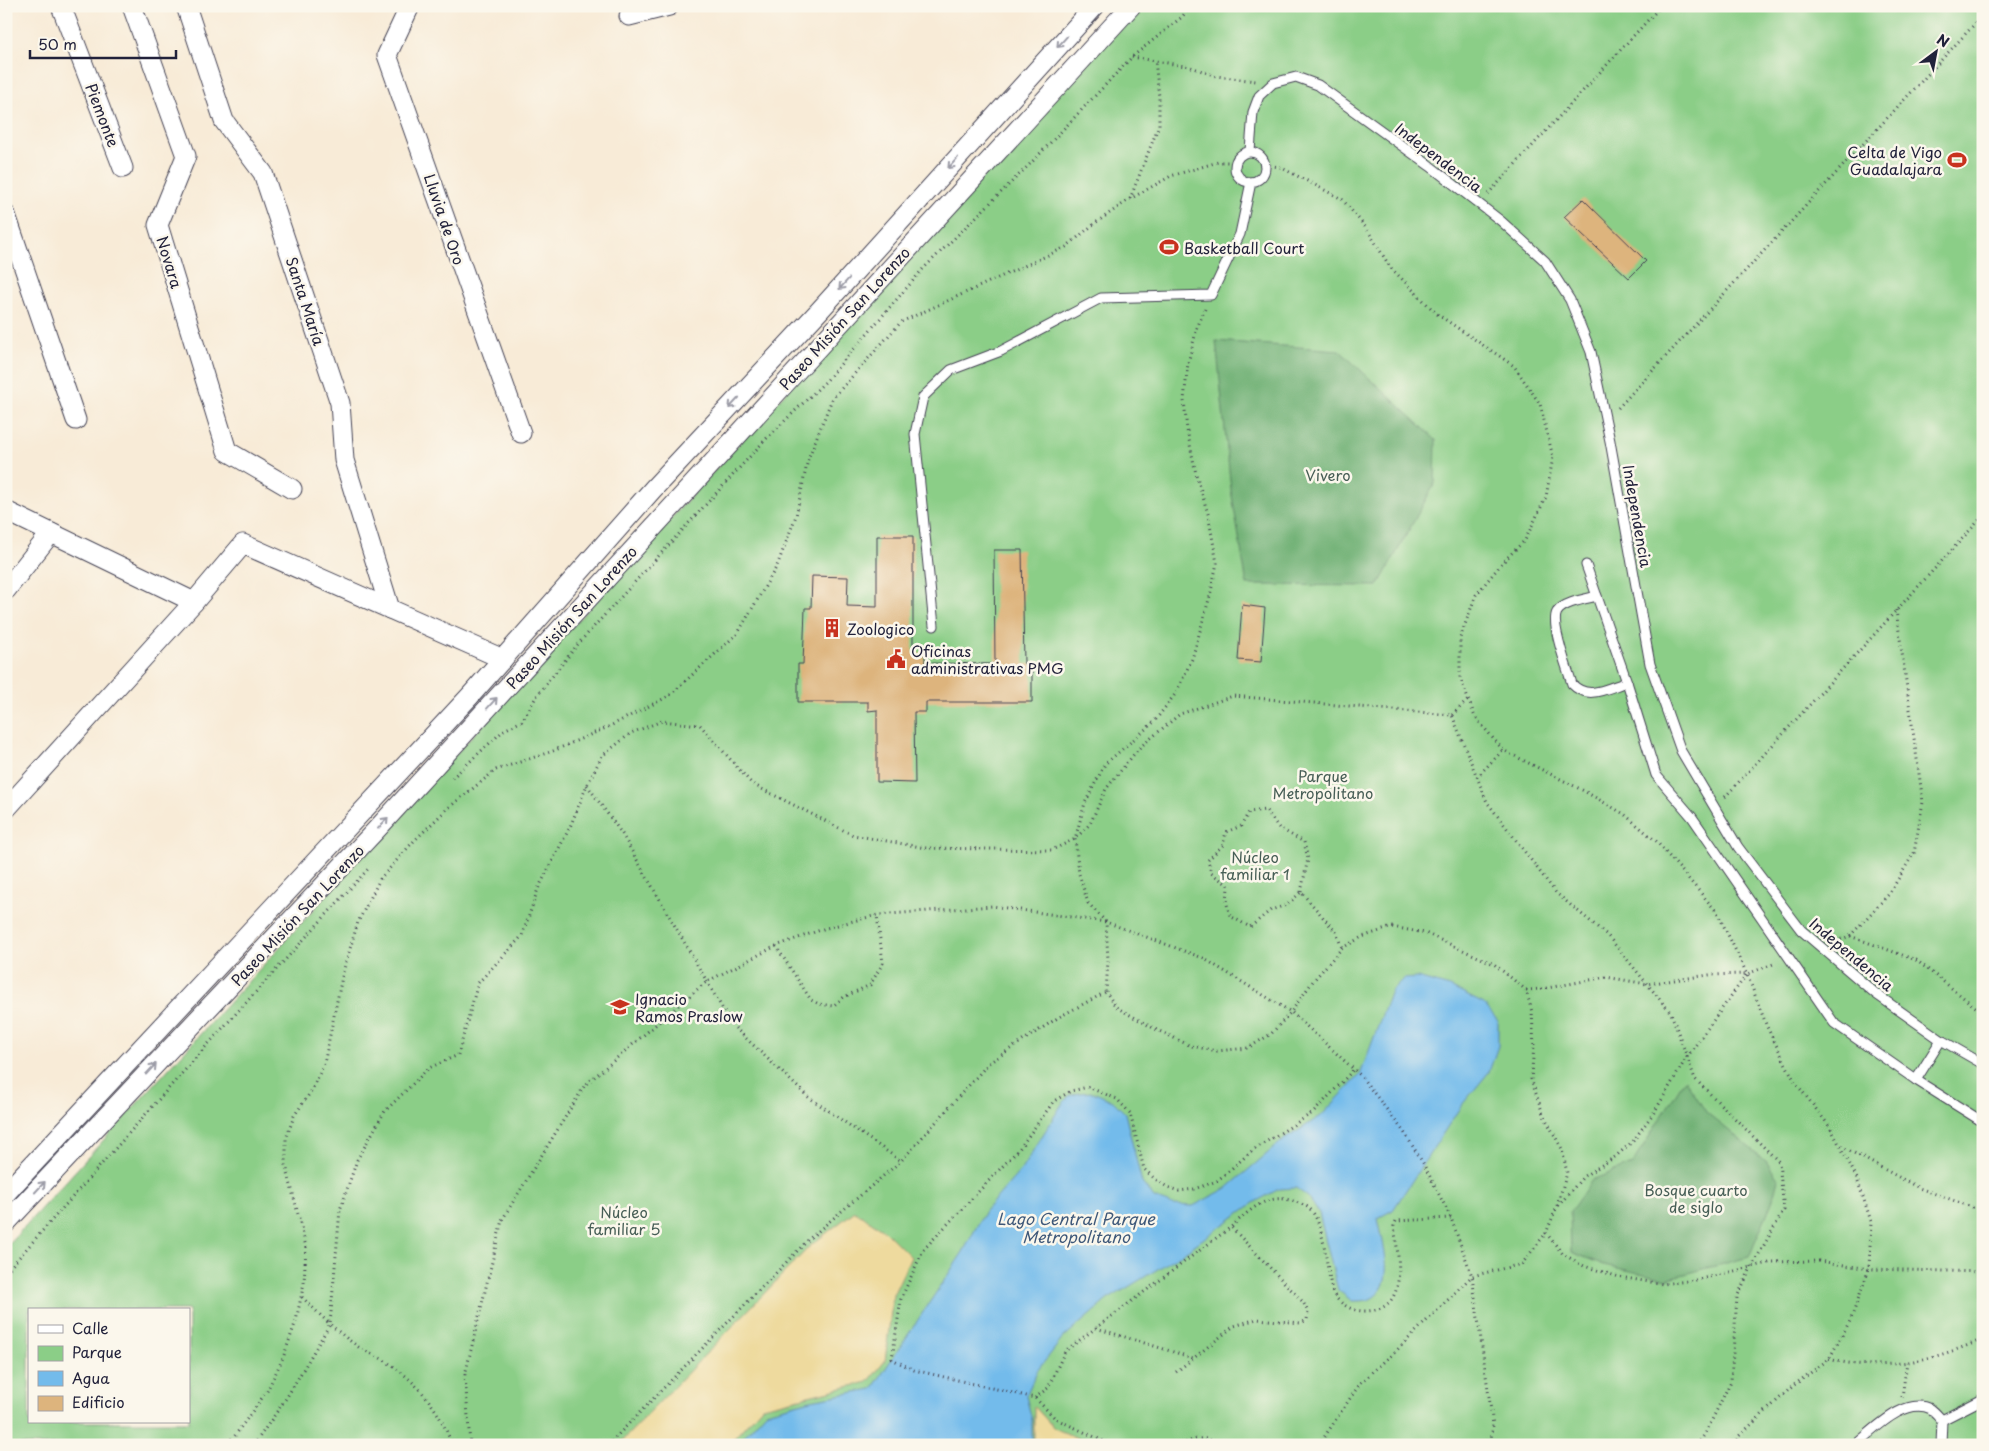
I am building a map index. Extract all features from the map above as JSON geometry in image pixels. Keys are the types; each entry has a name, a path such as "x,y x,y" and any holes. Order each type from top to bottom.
{"street":[{"name":"Piemonte","path":"61,6 123,168"},
{"name":"Novara","path":"132,6 186,156 158,225 227,452 292,489"},
{"name":"Santa María","path":"186,6 224,121 263,173 340,404 344,460 390,609"},
{"name":"Lluvia de Oro","path":"410,6 387,55 521,433"},
{"name":"Paseo Misión San Lorenzo","path":"6,1193 503,659 653,489 820,310 1095,6"},
{"name":"Paseo Misión San Lorenzo","path":"6,1223 377,829 1131,6"},
{"path":"629,16 662,7"},
{"path":"6,215 76,420"},
{"path":"6,512 194,602"},
{"path":"6,590 51,533"},
{"path":"6,809 194,602 243,544 503,659"}],"lane":[{"name":"Independencia","path":"1273,83 1296,77 1318,85 1501,221 1545,261 1570,300 1591,352 1606,421 1650,664 1681,750 1738,847 1801,930 1876,994 1941,1040 1983,1064"},
{"path":"1250,151 1253,112 1260,96 1273,83"},
{"path":"1250,151 1261,156 1265,165 1260,178 1251,182 1238,177 1234,167 1235,162 1242,153 1250,151"},
{"path":"934,626 915,434 923,397 951,370 1001,350 1101,298 1212,295 1240,234 1251,182"},
{"path":"1586,565 1627,682 1656,775 1692,817 1834,1023 1916,1080 1983,1122"},
{"path":"1597,596 1565,605 1557,612 1555,624 1572,684 1579,691 1587,694 1627,682"},
{"path":"1916,1080 1941,1040"},
{"path":"1942,1420 1983,1399"},
{"path":"1855,1445 1901,1409 1918,1406 1931,1410 1942,1420"},
{"path":"1941,1445 1942,1420"}],"path":[{"path":"448,782 504,730 522,721 536,697 578,644 765,440 826,381 923,268 1032,163 1132,57 1182,17 1191,6"},
{"path":"1479,204 1661,6"},
{"path":"1606,421 1983,15"},
{"path":"1132,57 1191,67 1216,76 1273,83"},
{"path":"1130,199 1159,124 1159,97 1155,60"},
{"path":"224,1445 234,1437 267,1391 296,1321 304,1283 306,1246 286,1165 286,1139 294,1116 312,1090 324,1064 343,972 356,930 380,879 414,841 447,809 496,770 553,751 608,727 669,696 738,633 777,566 796,516 808,459 832,399 901,322 1066,247 1094,224 1130,199 1171,176 1218,162 1235,162"},
{"path":"1265,165 1280,167 1342,199 1367,229 1390,267 1437,314 1514,366 1540,404 1553,457 1546,497 1525,540 1502,562 1476,595 1460,638 1460,678 1468,700 1475,717 1503,750 1584,791 1624,814 1656,841 1717,912 1747,974 1767,1027 1795,1082 1830,1126 1856,1176 1871,1221 1869,1269 1851,1319 1828,1358 1794,1385 1739,1436 1734,1445"},
{"path":"1212,295 1197,328 1188,362 1184,400 1187,430 1196,474 1208,514 1216,563 1210,596 1192,659 1176,693 1154,722 1105,764 1086,803 1075,838 1079,874 1088,902 1106,922 1108,960 1106,992 1116,1007 1155,1029 1191,1046 1217,1051 1248,1048 1271,1034 1342,948 1362,937 1392,928 1425,933 1494,964 1526,990 1532,1012 1534,1048 1531,1079 1543,1114 1562,1149 1567,1173 1556,1209 1546,1233 1522,1264 1472,1276 1395,1352 1361,1382 1319,1445"},
{"path":"1715,808 1983,516"},
{"path":"1820,946 1850,936 1889,894 1914,853 1923,802 1896,610"},
{"path":"254,1445 287,1397 330,1324 340,1210 357,1160 384,1111 429,1068 458,1055 478,983 522,936 538,889 570,827 587,785 602,756 631,733 662,721 700,726 752,784 853,835 926,848 1052,850 1075,838 1090,824 1106,789 1139,748 1180,714 1233,696 1452,715 1468,700"},
{"path":"1452,715 1487,802 1556,893 1607,935 1671,1013 1695,1079 1778,1162 1784,1210 1750,1268 1737,1297 1731,1381 1697,1445"},
{"path":"1477,778 1503,750"},
{"path":"587,785 622,834 732,1025 807,1096 901,1161"},
{"path":"1266,810 1279,828 1304,842 1308,859 1301,892 1287,905 1271,910 1250,927 1230,916 1227,904 1228,885 1211,873 1208,860 1223,845 1226,832 1241,826 1249,812 1266,810"},
{"path":"6,1272 200,1053 375,862"},
{"path":"1301,892 1336,932 1342,948"},
{"path":"470,1445 465,1375 502,1220 585,1085 706,982 776,946 826,928 877,915 992,906 1106,922 1203,958 1291,1012 1354,1069 1404,1132 1424,1163 1451,1218 1472,1276 1493,1425 1490,1445"},
{"path":"776,946 811,1000 819,1004 834,1006 844,996 870,985 883,962 877,915"},
{"path":"1850,936 1916,960 1983,1012"},
{"path":"1526,990 1542,989 1606,977 1647,984 1709,975 1747,974 1789,958"},
{"path":"1556,1209 1584,1176 1615,1157 1633,1141 1655,1111 1687,1058 1747,974"},
{"path":"608,1445 810,1238 901,1161 989,1063 1059,1017 1106,992"},
{"path":"1112,1445 1056,1419 1035,1398 914,1370 892,1359 901,1298 923,1250 1019,1149 1054,1101 1071,1091 1088,1087 1117,1099 1130,1113 1144,1169 1167,1187 1179,1191 1194,1189 1217,1181 1253,1150 1314,1112 1354,1069"},
{"path":"1841,1146 1920,1188 1983,1211"},
{"path":"1035,1398 1048,1388 1065,1350 1231,1227 1254,1207 1271,1198 1288,1199 1310,1209 1319,1224 1334,1295 1345,1306 1358,1311 1374,1312 1389,1303 1396,1290 1400,1272 1394,1226 1396,1221 1451,1218"},
{"path":"1176,1372 1234,1326 1257,1319 1302,1323 1307,1320 1308,1312 1303,1302 1231,1227"},
{"path":"1546,1233 1563,1254 1584,1266 1619,1277 1663,1284 1696,1280 1773,1262 1819,1261 1869,1269 1983,1272"},
{"path":"301,1297 360,1348 386,1361 423,1392 438,1414 452,1445"},
{"path":"1095,1328 1193,1358"},
{"path":"1828,1358 1849,1364 1907,1362 1956,1351 1983,1339"},
{"path":"1901,1409 1907,1362"},
{"path":"1181,1445 1194,1438 1214,1440 1221,1445"}],"green space":[{"name":"Parque Metropolitano","path":"1141,6 1983,6 1983,1445 6,1445 6,1247 1059,93"},
{"name":"Vivero","path":"1216,341 1339,350 1436,440 1435,483 1378,586 1247,585 1231,490"},
{"name":"Bosque cuarto de siglo","path":"1685,1079 1706,1112 1766,1161 1778,1179 1772,1202 1749,1257 1666,1279 1604,1265 1571,1252 1570,1212 1592,1180 1632,1164"}],"sand":[{"path":"855,1211 886,1232 911,1257 893,1295 885,1361 868,1382 762,1407 728,1445 618,1445 811,1245"},
{"path":"1034,1406 1054,1428 1094,1445 1034,1445"}],"water":[{"name":"Lago Central Parque Metropolitano","path":"1417,978 1450,987 1484,1004 1498,1021 1498,1046 1489,1072 1461,1106 1393,1210 1378,1218 1385,1251 1386,1275 1383,1286 1377,1294 1368,1300 1352,1301 1338,1290 1319,1213 1308,1197 1296,1188 1279,1189 1255,1202 1179,1256 1107,1300 1063,1338 1037,1371 1026,1396 1032,1420 1032,1445 736,1445 766,1412 811,1400 872,1389 963,1252 985,1211 1021,1170 1062,1104 1069,1096 1093,1092 1113,1101 1125,1113 1142,1183 1154,1198 1173,1205 1193,1206 1227,1188 1282,1141 1321,1116 1360,1075 1391,991 1403,979"}],"building":[{"path":"1583,199 1646,261 1629,278 1564,217"},
{"name":"Oficinas administrativas PMG","path":"877,536 913,536 913,653 925,653 925,663 995,664 994,550 1022,550 1024,664 1032,664 1032,702 926,702 926,712 914,712 915,783 877,782 877,710 868,711 868,702 798,702 798,664 803,664 805,608 811,608 812,576 848,577 847,606 877,607"},
{"path":"1242,605 1265,608 1261,662 1238,660"}],"place":[{"name":"Celta de Vigo Guadalajara","path":"1957,160"},
{"name":"Basketball Court","path":"1169,247"},
{"name":"Zoologico","path":"832,628"},
{"name":"Oficinas administrativas PMG","path":"896,659"},
{"name":"Ignacio Ramos Praslow","path":"620,1007"}],"park label":[{"name":"Núcleo familiar 1","path":"1255,864"},
{"name":"Núcleo familiar 5","path":"624,1220"}]}
